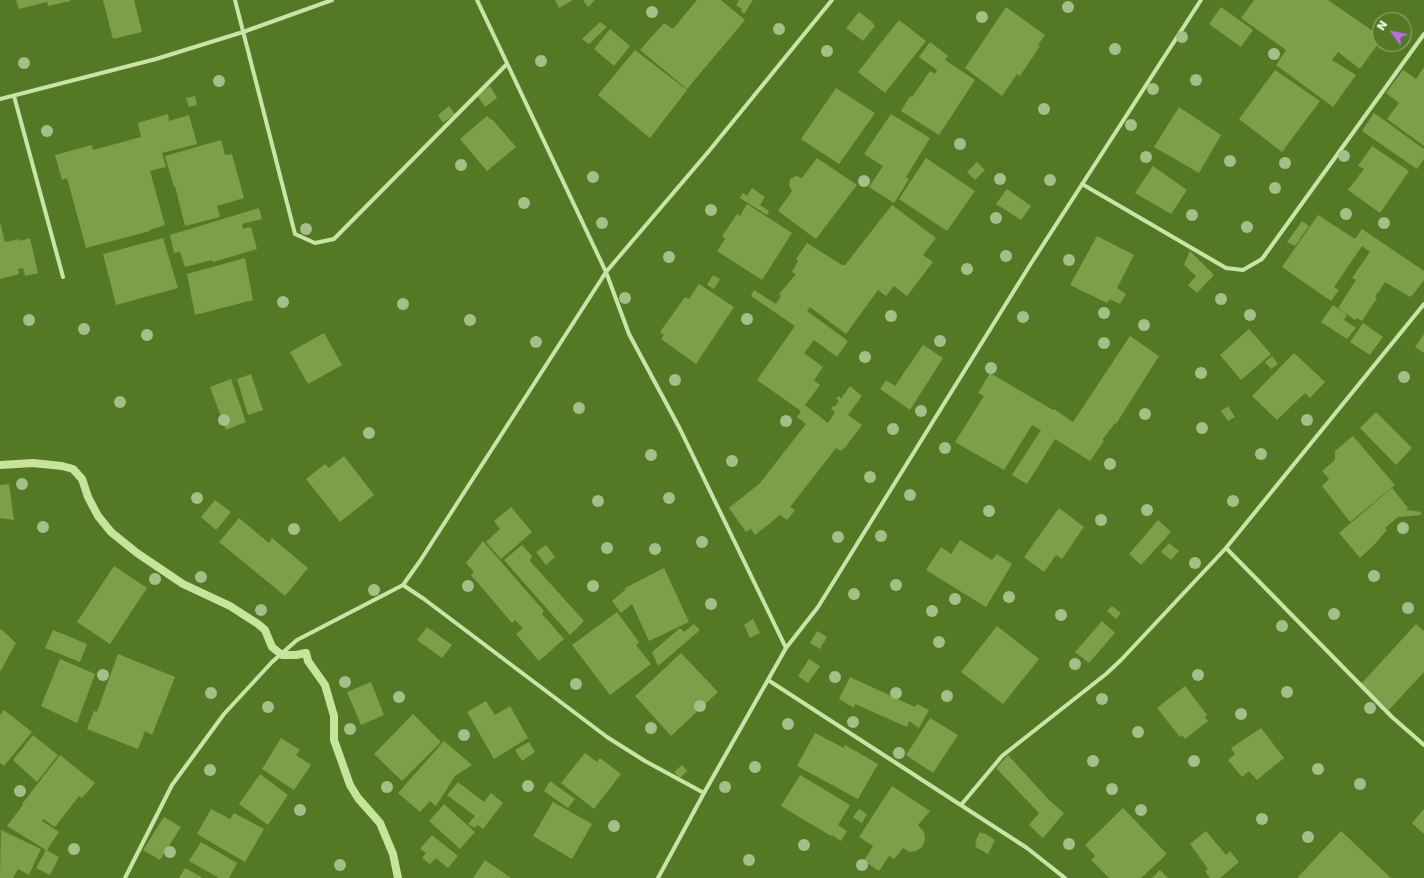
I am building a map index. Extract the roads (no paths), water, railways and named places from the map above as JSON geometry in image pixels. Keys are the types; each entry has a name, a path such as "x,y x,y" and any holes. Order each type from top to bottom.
{"street":[{"path":"235,0 295,234 314,243 334,239 507,64"},
{"path":"0,100 156,59 243,32 332,0"},
{"path":"477,0 606,272 629,334 680,429 786,648"},
{"path":"125,878 172,785 224,714 272,662 297,640 403,585 425,554 606,272 709,151 832,0"},
{"path":"658,878 786,648 818,607 1030,265 1201,0"},
{"path":"1082,184 1226,268 1243,270 1262,259 1424,34"},
{"path":"14,96 64,277"},
{"path":"961,805 1002,756 1106,674 1121,660 1226,548 1424,304"},
{"path":"1226,548 1392,717 1424,745"},
{"path":"403,585 424,599 607,737 645,761 704,793"},
{"path":"768,680 1027,848 1065,878"}],"waterway":[{"path":"0,465 33,463 62,466 73,469 82,479 88,497 98,516 111,532 137,553 183,584 230,606 258,624 265,630 272,647 282,655 306,653 308,661 325,685 334,716 334,740 350,785 358,798 380,823 393,854 398,878"}]}
